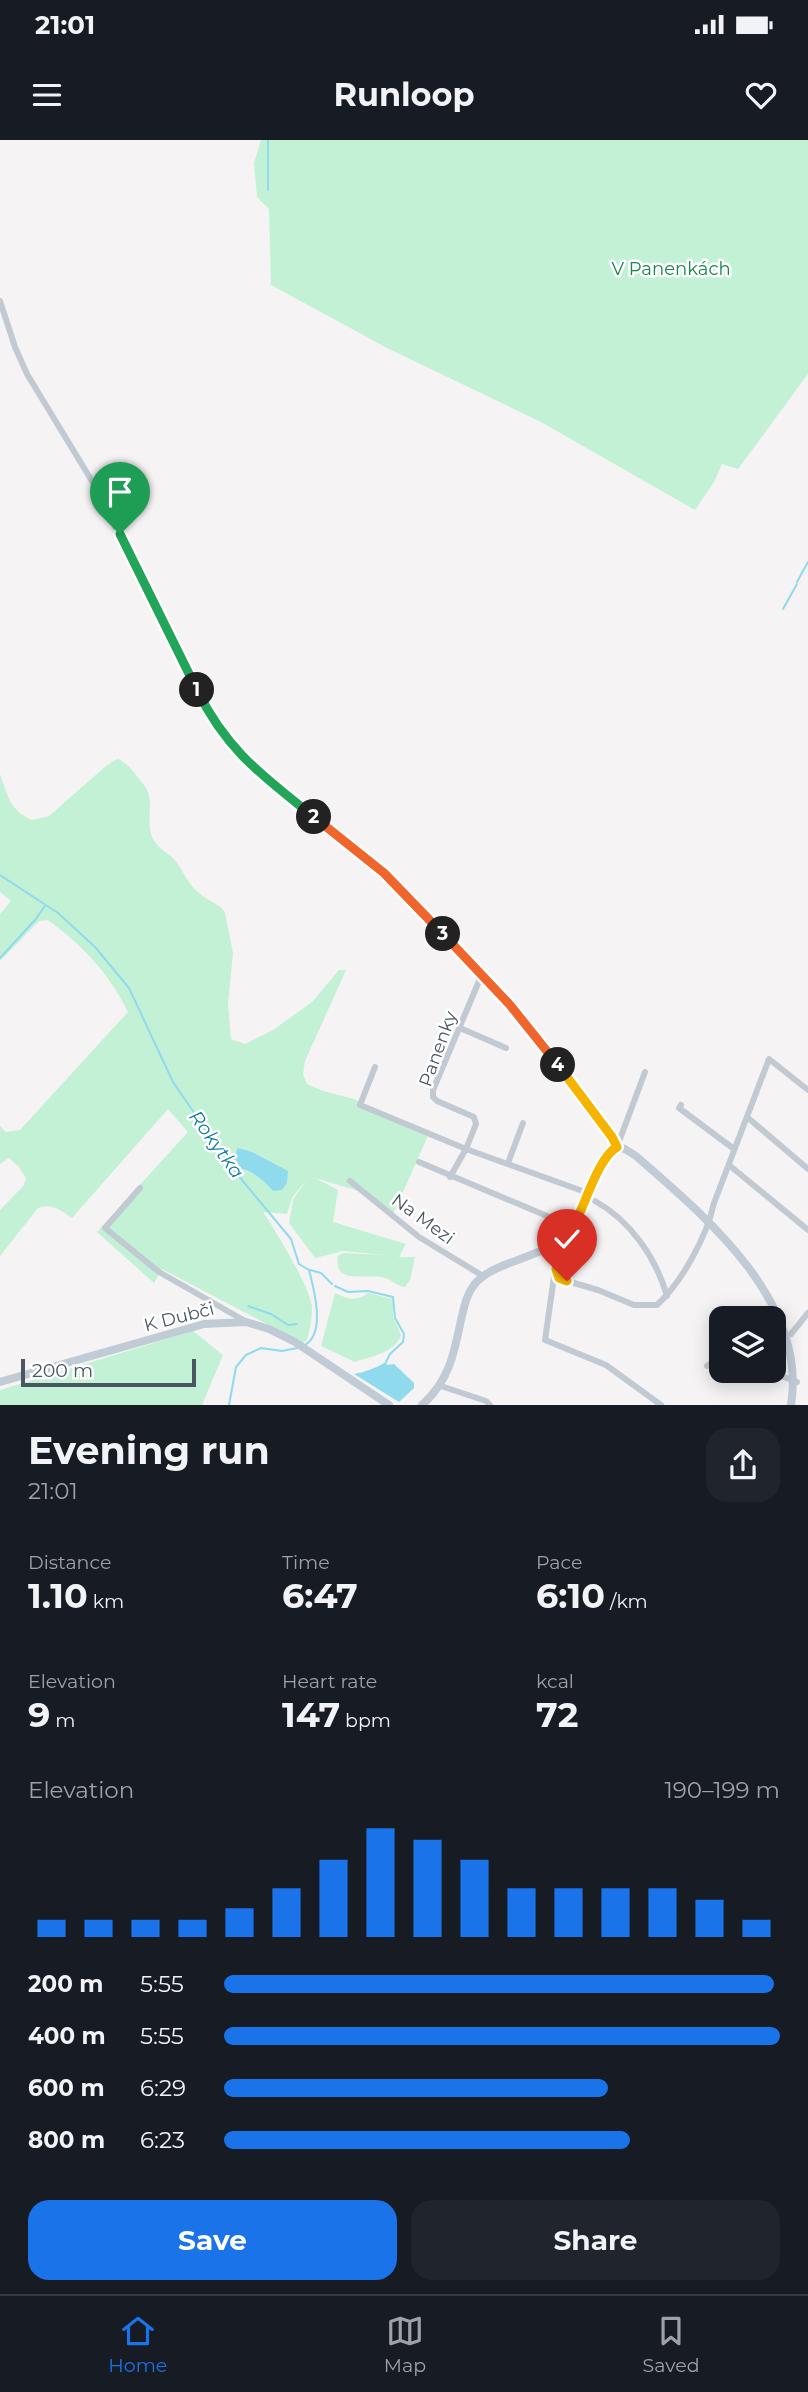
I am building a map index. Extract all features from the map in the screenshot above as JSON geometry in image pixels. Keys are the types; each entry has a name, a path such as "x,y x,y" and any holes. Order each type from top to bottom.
{"street":[{"path":"0,301 27,374 95,486 203,703 222,734 260,773 384,873 510,1005 562,1069 617,1147 636,1156 710,1220 755,1271 774,1298 791,1334 797,1363 797,1382 791,1405"},
{"name":"Panenky","path":"466,1149 476,1124 474,1116 437,1101 433,1097 433,1090 482,974"},
{"path":"460,1028 506,1048"},
{"path":"556,1269 559,1278 567,1281 641,1306 657,1305 676,1286 710,1220 769,1059 808,1090"},
{"path":"375,1067 360,1105 466,1149 588,1194"},
{"path":"422,1405 441,1386 453,1357 469,1292 475,1283 484,1276 559,1242 577,1220 606,1157 617,1147 645,1072"},
{"path":"681,1105 679,1108 734,1149"},
{"path":"747,1117 808,1169"},
{"path":"508,1163 523,1123"},
{"path":"450,1177 466,1149"},
{"path":"419,1162 547,1216"},
{"path":"729,1165 808,1230"},
{"name":"Na Mezi","path":"350,1181 419,1237 484,1276"},
{"path":"140,1188 105,1228 159,1272 246,1322"},
{"path":"595,1201 608,1208 639,1238 667,1296"},
{"path":"559,1242 545,1340 606,1365 660,1405"},
{"path":"791,1334 808,1313"},
{"name":"K Dubči","path":"0,1382 204,1324 246,1322 269,1329 295,1342 389,1405"},
{"path":"786,1378 797,1382"},
{"path":"441,1386 486,1401 490,1405"}],"green space":[{"name":"V Panenkách","path":"261,140 808,140 808,374 738,469 722,464 714,482 695,510 541,422 389,349 271,285 269,209 257,197 254,163"},
{"path":"117,759 134,772 149,795 150,829 155,842 173,858 195,889 225,913 233,953 228,1003 231,1039 245,1044 273,1030 312,1002 339,970 346,970 305,1061 303,1074 307,1084 354,1099 428,1136 393,1214 359,1191 315,1178 338,1190 333,1222 406,1244 399,1257 415,1257 410,1280 405,1287 385,1278 346,1275 338,1266 338,1256 343,1253 385,1255 343,1251 315,1258 289,1223 293,1200 307,1179 292,1198 287,1214 263,1212 292,1259 310,1298 311,1324 307,1340 303,1343 162,1269 154,1283 97,1232 188,1132 168,1109 72,1218 52,1207 38,1208 0,1256 0,1210 24,1185 26,1178 9,1158 0,1164 0,1126 6,1132 20,1130 128,1012 94,961 48,920 39,921 0,961 0,914 11,901 0,892 0,774 14,807 32,820 49,816","holes":["242,1168 287,1183 273,1191 260,1177"]},
{"path":"335,1293 352,1299 368,1293 393,1299 393,1317 401,1335 394,1346 355,1362 321,1346"},
{"path":"193,1331 223,1355 202,1405 0,1405 0,1390"}],"water":[{"path":"238,1148 252,1152 288,1171 287,1183 282,1190 273,1191 252,1173 236,1168 233,1165"},
{"path":"386,1362 387,1365 394,1364 414,1383 414,1388 399,1402 354,1374"}],"waterway":[{"path":"268,140 268,190"},
{"path":"797,582 808,562"},
{"path":"783,609 797,584"},
{"name":"Rokytka","path":"0,875 58,913 95,947 129,988 173,1082 232,1168 291,1239 299,1264 309,1270 317,1321 315,1331 305,1345"},
{"path":"0,958 45,906"},
{"path":"310,1270 321,1273 332,1284"},
{"path":"335,1286 348,1292 368,1291 393,1297 395,1318 404,1334 403,1342 390,1354 386,1362"},
{"path":"248,1306 271,1314 288,1325 297,1324"},
{"name":"Rokytka","path":"229,1405 236,1367 246,1355 261,1348 282,1351 297,1348"}],"route":[{"path":"120,534 203,703 231,746 260,773 384,873 433,923 510,1005 612,1137 617,1147 603,1163 577,1220 559,1242 556,1269 559,1278 567,1281"}]}
